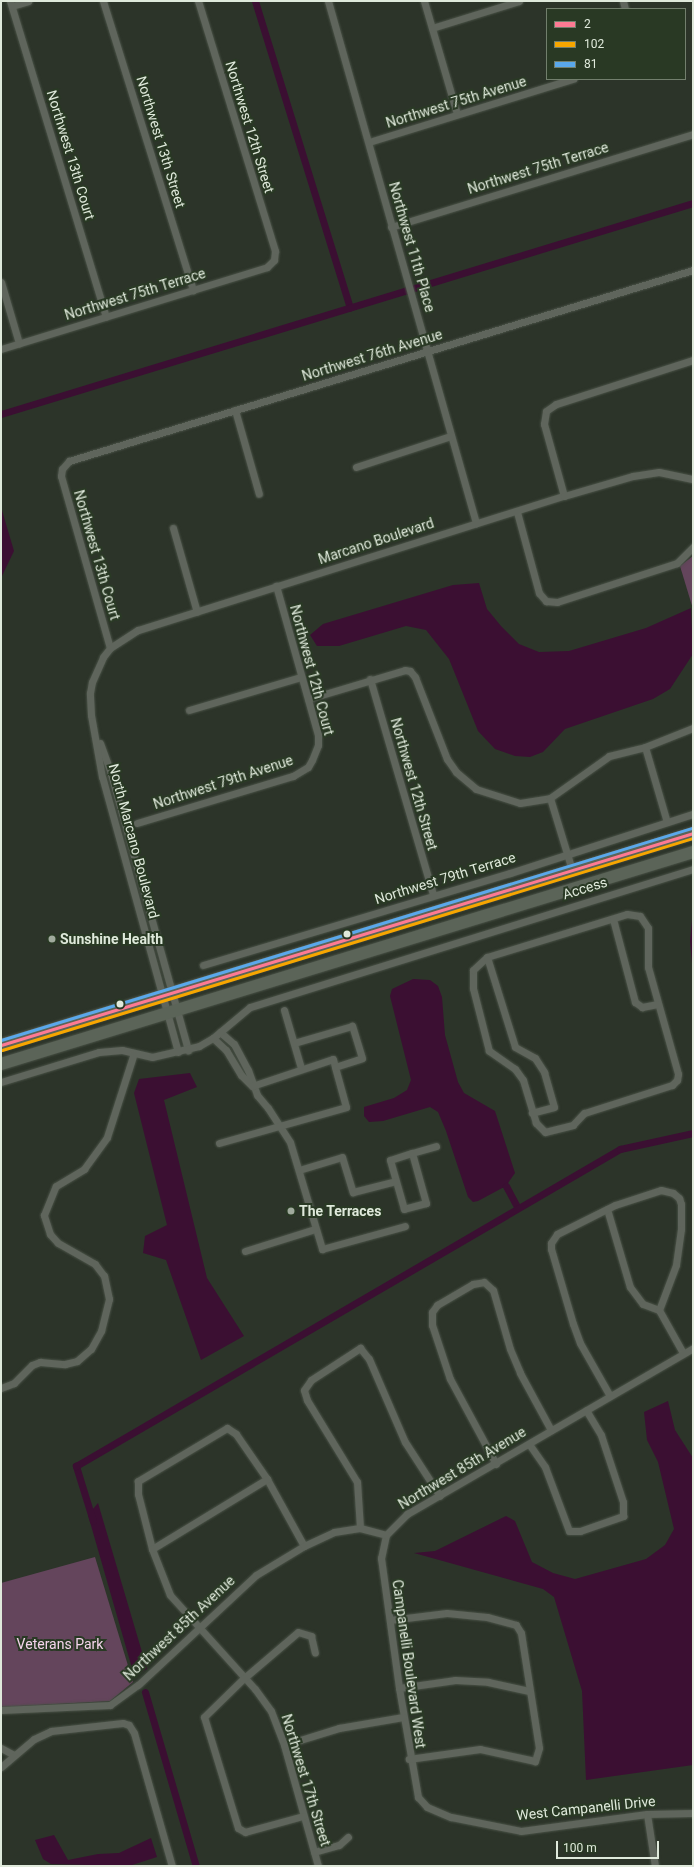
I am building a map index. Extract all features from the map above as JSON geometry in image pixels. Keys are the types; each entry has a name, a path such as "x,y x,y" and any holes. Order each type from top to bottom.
{"main road":[{"path":"1,1054 5,1044 693,833"},
{"path":"1,1064 690,852"},
{"path":"586,884 590,865"}],"street":[{"path":"11,4 28,1"},
{"name":"Northwest 13th Street","path":"103,1 193,290"},
{"name":"Northwest 12th Street","path":"198,1 275,251 274,260"},
{"name":"Northwest 11th Place","path":"328,1 370,142 391,227 428,351 476,522"},
{"path":"424,1 457,114"},
{"path":"432,28 519,1"},
{"name":"Northwest 13th Court","path":"11,4 106,317"},
{"name":"Northwest 75th Avenue","path":"370,142 570,80"},
{"name":"Northwest 75th Terrace","path":"391,227 693,134"},
{"name":"Northwest 75th Terrace","path":"1,349 268,267 274,260"},
{"name":"Northwest 76th Avenue","path":"62,469 69,461 693,270"},
{"path":"1,282 20,343"},
{"path":"564,496 544,424 546,411 556,404 693,360"},
{"path":"235,410 259,494"},
{"path":"356,467 451,436"},
{"name":"Northwest 13th Court","path":"62,469 63,483 110,648"},
{"name":"Marcano Boulevard","path":"92,682 103,657 110,648 138,630 476,522 517,512 564,496 633,476 659,472 693,479"},
{"path":"517,512 539,593 546,601 557,602 677,563 693,547"},
{"path":"173,528 197,612"},
{"name":"Northwest 12th Court","path":"276,586 318,735 318,745 312,760"},
{"path":"308,699 370,679 405,670 410,671 415,677 447,759 456,772 476,789 520,803 550,798 608,756 645,747 693,728"},
{"path":"189,710 301,677"},
{"name":"Northwest 12th Street","path":"370,679 433,895"},
{"name":"North Marcano Boulevard","path":"92,682 89,704 102,777 172,1012 178,1052"},
{"path":"645,747 668,822"},
{"name":"Northwest 79th Avenue","path":"137,823 293,776 308,766 312,760"},
{"path":"550,798 572,870"},
{"name":"Northwest 79th Terrace","path":"203,965 693,814"},
{"name":"Access","path":"1,1082 99,1052 122,1050 152,1057 188,1050 213,1038 250,1006 693,869"},
{"path":"634,914 640,916 648,928 648,967 678,1074 672,1085 584,1113 573,1125 549,1132 542,1130 532,1113 523,1080 515,1069 489,1051 478,1012 472,979 473,970 487,957 613,919 634,914"},
{"path":"613,919 635,1002 642,1007 658,1004"},
{"path":"487,957 515,1047 535,1058 544,1072 554,1107 532,1113"},
{"path":"284,1010 301,1068"},
{"name":"North Marcano Boulevard","path":"172,1012 188,1050"},
{"path":"294,1044 352,1026 362,1058 335,1067"},
{"path":"220,1032 234,1044 248,1070 252,1086"},
{"path":"213,1038 226,1050 241,1075 252,1086 290,1142 322,1249 405,1226"},
{"path":"1,1388 14,1383 32,1365 40,1362 65,1364 85,1356 96,1341 107,1312 108,1291 100,1269 58,1243 50,1234 44,1215 56,1186 84,1169 107,1137 134,1053"},
{"path":"220,1143 346,1107 333,1059 301,1068 252,1086"},
{"path":"412,1153 426,1203 404,1209 390,1160 412,1153 436,1146"},
{"path":"299,1170 342,1157 353,1192 396,1181"},
{"path":"610,1396 580,1343 573,1324 551,1249 551,1243 557,1234 607,1209 661,1190 673,1193 681,1204 682,1229 676,1265 659,1310"},
{"path":"607,1209 630,1287 643,1304 659,1310 683,1353"},
{"path":"245,1250 315,1229"},
{"path":"496,1464 450,1379 432,1325 432,1312 438,1304 473,1284 484,1282 494,1290 510,1349 520,1373 551,1430"},
{"path":"360,1528 357,1482 307,1400 304,1390 311,1380 360,1348 369,1359 405,1442 440,1496"},
{"name":"Northwest 85th Avenue","path":"1,1710 110,1705 138,1685 197,1627 256,1575 304,1546 334,1532 360,1528 386,1535 407,1514 496,1464 551,1430 693,1348"},
{"path":"528,1444 545,1467 569,1531 580,1531 623,1516 623,1502 601,1435 586,1410"},
{"name":"Northwest 17th Street","path":"267,1479 236,1434 227,1428 138,1481 138,1494 152,1549 170,1595 242,1679 255,1690 271,1711 284,1745 318,1866"},
{"path":"152,1549 267,1479 304,1546"},
{"name":"Campanelli Boulevard West","path":"386,1535 381,1558 409,1759 418,1797"},
{"path":"390,1620 447,1613 487,1617 516,1625 521,1633 539,1748 535,1761 480,1749 409,1759"},
{"path":"303,1816 245,1832 238,1828 204,1716 242,1679 298,1632 311,1636 315,1653"},
{"path":"399,1688 455,1680 488,1682 529,1690"},
{"path":"284,1745 339,1728 403,1717"},
{"path":"2,1764 34,1739 51,1731 123,1723 129,1725 134,1732 172,1866"},
{"path":"1,1748 14,1755"},
{"name":"West Campanelli Drive","path":"418,1797 426,1806 451,1818 521,1831 647,1814 693,1813"},
{"path":"647,1814 655,1866"},
{"path":"314,1852 339,1845 348,1837"}],"green space":[{"path":"693,556 693,609 680,566"},
{"name":"Veterans Park","path":"95,1557 133,1682 110,1701 1,1707 1,1583"}],"shaded area":[{"path":"1,507 14,551 1,578"},
{"path":"479,583 487,609 501,626 519,644 539,652 569,651 646,628 691,608 693,654 670,689 653,699 565,729 543,752 530,757 515,756 495,749 478,731 449,659 426,630 406,626 339,646 317,646 310,635 323,624 453,585"},
{"path":"693,909 693,974 690,941"},
{"path":"413,979 430,980 438,986 442,997 445,1035 458,1082 464,1093 495,1111 515,1173 506,1186 478,1201 473,1202 468,1197 446,1131 438,1112 430,1107 383,1121 369,1122 364,1116 364,1107 394,1098 407,1090 411,1080 390,996 392,989"},
{"path":"190,1073 197,1087 164,1100 207,1278 244,1336 201,1360 166,1260 143,1253 145,1236 167,1225 134,1093 139,1079"},
{"path":"668,1401 675,1430 693,1458 693,1765 586,1780 582,1691 554,1597 543,1589 414,1553 435,1551 506,1516 515,1521 532,1562 553,1573 575,1579 646,1559 665,1545 674,1529 658,1462 647,1440 644,1412"},
{"path":"98,1503 147,1669 134,1675 88,1515"},
{"path":"54,1835 68,1860 98,1854 119,1853 151,1838 157,1857 129,1866 51,1864 43,1859 35,1840"}],"waterway":[{"path":"255,1 350,308"},
{"path":"1,414 693,203"},
{"path":"93,1521 76,1466 620,1149 693,1133"},
{"path":"506,1186 517,1207"},
{"path":"145,1692 196,1866"}],"transit line":[{"name":"81","path":"1,1040 692,828"},
{"name":"2","path":"1,1045 693,833"},
{"name":"102","path":"2,1050 693,838"}],"place":[{"name":"Sunshine Health","path":"52,939"},
{"name":"The Terraces","path":"291,1211"}]}
